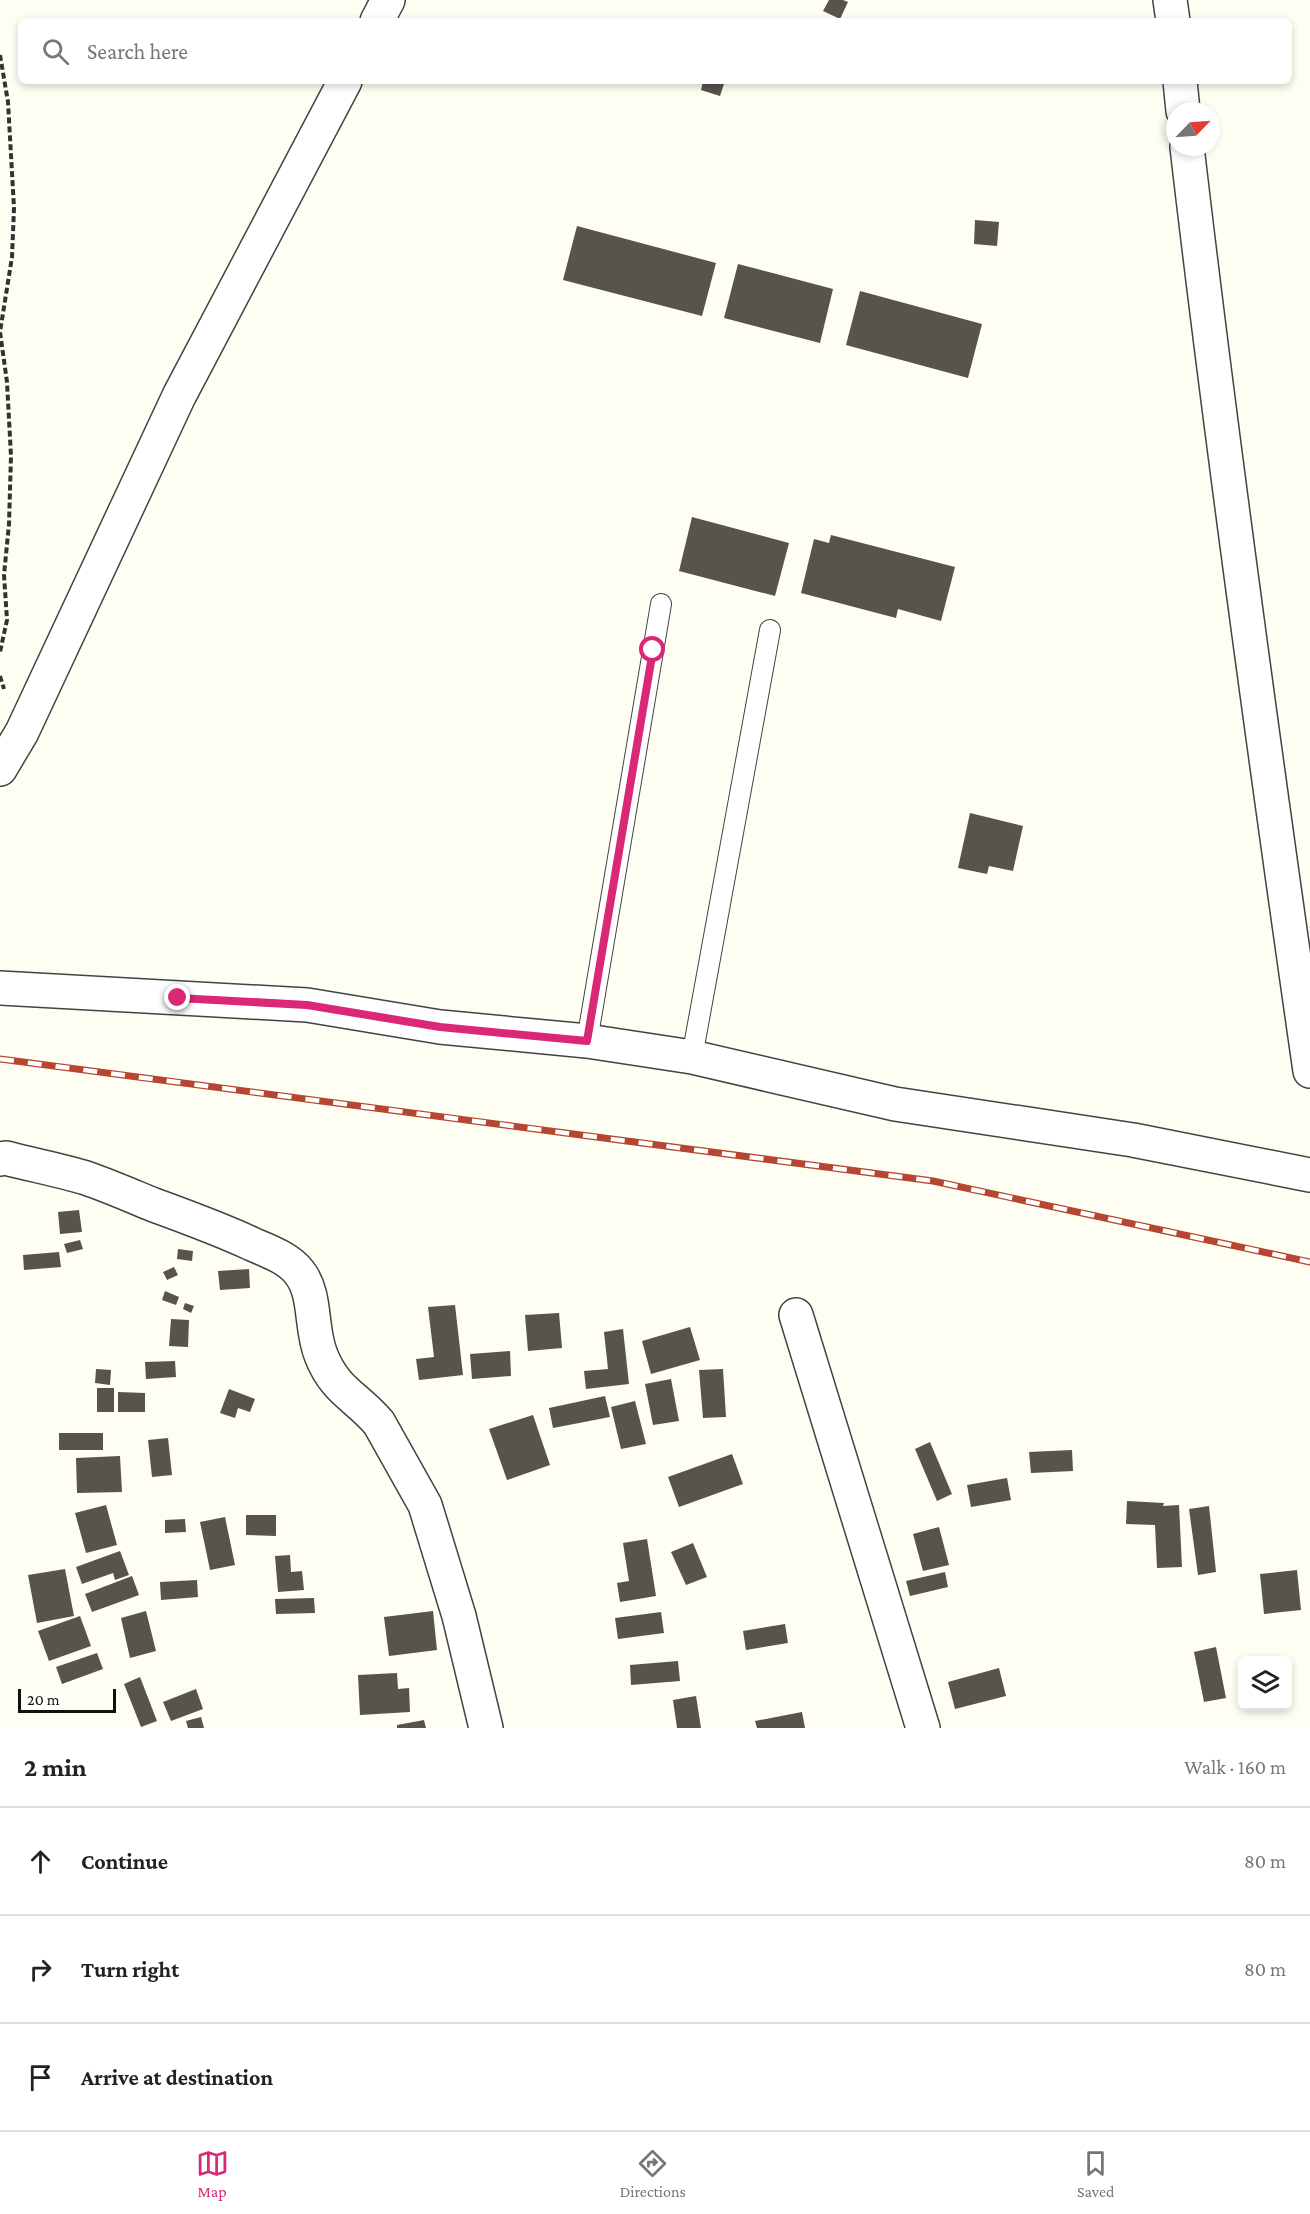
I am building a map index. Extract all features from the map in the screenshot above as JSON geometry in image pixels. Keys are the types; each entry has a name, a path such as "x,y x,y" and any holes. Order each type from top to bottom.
{"street":[{"path":"379,18 388,0"},
{"path":"1170,0 1173,18"},
{"path":"0,769 22,732 179,396 343,84"},
{"path":"1180,84 1182,102"},
{"path":"1188,156 1264,752 1310,1071"},
{"path":"0,988 307,1005 440,1027 587,1041 692,1057 895,1104 1133,1140 1310,1175"},
{"path":"0,1159 6,1158 86,1179 231,1234 286,1260 298,1270 306,1282 314,1331 320,1353 332,1379 345,1393 370,1412 379,1423 425,1505 459,1616 486,1728"},
{"path":"796,1315 923,1728"}],"lane":[{"path":"587,1041 661,604"},
{"path":"692,1057 770,630"}],"path":[{"path":"0,55 8,102 14,208 12,257 0,332 7,382 11,456 9,524 4,575 7,620 0,651"}],"building":[{"path":"829,0 848,2 840,18 823,11"},
{"path":"702,84 724,84 720,96 701,90"},
{"path":"975,220 999,222 997,246 974,244"},
{"path":"577,226 716,263 702,316 563,280"},
{"path":"738,264 833,289 820,343 724,318"},
{"path":"860,291 982,324 968,378 846,345"},
{"path":"692,517 789,543 775,596 679,571"},
{"path":"831,535 955,567 941,621 898,609 896,618 801,593 814,539 829,543"},
{"path":"970,813 1023,826 1013,871 989,866 987,874 958,868"},
{"path":"79,1210 82,1232 60,1234 58,1212"},
{"path":"80,1240 83,1249 67,1253 64,1244"},
{"path":"178,1249 193,1251 192,1261 177,1259"},
{"path":"59,1252 61,1267 24,1270 23,1255"},
{"path":"174,1267 178,1275 167,1280 163,1272"},
{"path":"249,1269 250,1288 220,1290 218,1271"},
{"path":"165,1291 179,1297 176,1305 162,1300"},
{"path":"185,1303 194,1306 191,1313 183,1309"},
{"path":"455,1305 463,1375 419,1380 416,1359 434,1357 428,1307"},
{"path":"559,1313 562,1348 528,1351 525,1315"},
{"path":"171,1319 189,1320 188,1347 169,1346"},
{"path":"690,1327 700,1360 651,1374 642,1341"},
{"path":"623,1329 629,1384 586,1389 584,1371 608,1369 604,1332"},
{"path":"510,1351 511,1376 472,1379 470,1354"},
{"path":"175,1361 176,1377 146,1379 145,1362"},
{"path":"96,1369 111,1370 110,1385 95,1383"},
{"path":"723,1369 726,1417 703,1418 699,1370"},
{"path":"671,1379 679,1421 653,1425 645,1384"},
{"path":"97,1388 114,1388 114,1412 97,1412"},
{"path":"229,1389 255,1399 250,1412 238,1408 235,1418 220,1413"},
{"path":"118,1392 145,1393 145,1412 118,1412"},
{"path":"605,1396 610,1417 553,1428 549,1408"},
{"path":"635,1401 646,1444 621,1449 611,1407"},
{"path":"533,1415 550,1465 507,1480 489,1429"},
{"path":"59,1433 103,1433 103,1450 59,1450"},
{"path":"168,1438 172,1475 152,1477 148,1440"},
{"path":"930,1442 952,1494 937,1501 915,1449"},
{"path":"1072,1450 1073,1471 1031,1473 1029,1452"},
{"path":"732,1454 743,1484 679,1507 668,1477"},
{"path":"120,1456 122,1492 77,1493 76,1458"},
{"path":"1007,1478 1011,1500 971,1507 967,1485"},
{"path":"1127,1501 1164,1503 1163,1506 1179,1505 1182,1567 1157,1568 1155,1525 1126,1524"},
{"path":"106,1505 117,1545 86,1553 75,1513"},
{"path":"1209,1506 1216,1572 1198,1575 1189,1509"},
{"path":"246,1515 276,1515 276,1536 246,1535"},
{"path":"225,1517 235,1565 210,1570 200,1522"},
{"path":"185,1519 186,1532 165,1533 165,1520"},
{"path":"939,1527 949,1565 923,1571 913,1534"},
{"path":"647,1539 656,1596 620,1602 617,1583 629,1581 623,1543"},
{"path":"693,1543 707,1577 686,1585 671,1552"},
{"path":"120,1551 129,1575 115,1580 113,1573 82,1584 76,1567"},
{"path":"290,1555 291,1572 302,1571 304,1590 278,1592 275,1556"},
{"path":"65,1569 74,1616 37,1623 28,1575"},
{"path":"1297,1570 1301,1610 1264,1614 1260,1574"},
{"path":"945,1572 948,1587 910,1596 906,1581"},
{"path":"132,1576 139,1595 92,1612 85,1594"},
{"path":"197,1580 198,1597 161,1600 160,1582"},
{"path":"314,1598 315,1613 276,1614 275,1599"},
{"path":"146,1611 156,1651 130,1658 121,1618"},
{"path":"433,1611 437,1650 389,1656 384,1617"},
{"path":"661,1612 664,1633 618,1639 615,1618"},
{"path":"80,1616 91,1646 49,1661 38,1631"},
{"path":"785,1624 788,1643 746,1650 743,1631"},
{"path":"1216,1647 1226,1698 1204,1702 1194,1652"},
{"path":"97,1653 103,1669 62,1684 56,1667"},
{"path":"678,1661 680,1681 631,1685 630,1665"},
{"path":"999,1668 1006,1696 955,1709 948,1682"},
{"path":"397,1673 398,1689 409,1688 410,1712 360,1715 358,1675"},
{"path":"140,1677 157,1721 141,1727 124,1684"},
{"path":"196,1689 203,1709 171,1721 163,1702"},
{"path":"696,1696 701,1728 677,1728 673,1700"},
{"path":"802,1712 805,1728 757,1728 755,1721"},
{"path":"201,1717 204,1728 188,1728 186,1721"},
{"path":"424,1720 426,1728 397,1728 397,1725"}],"railway":[{"path":"0,1059 933,1181 1310,1262"}],"route":[{"path":"178,998 307,1005 440,1027 587,1041 653,650"}]}
